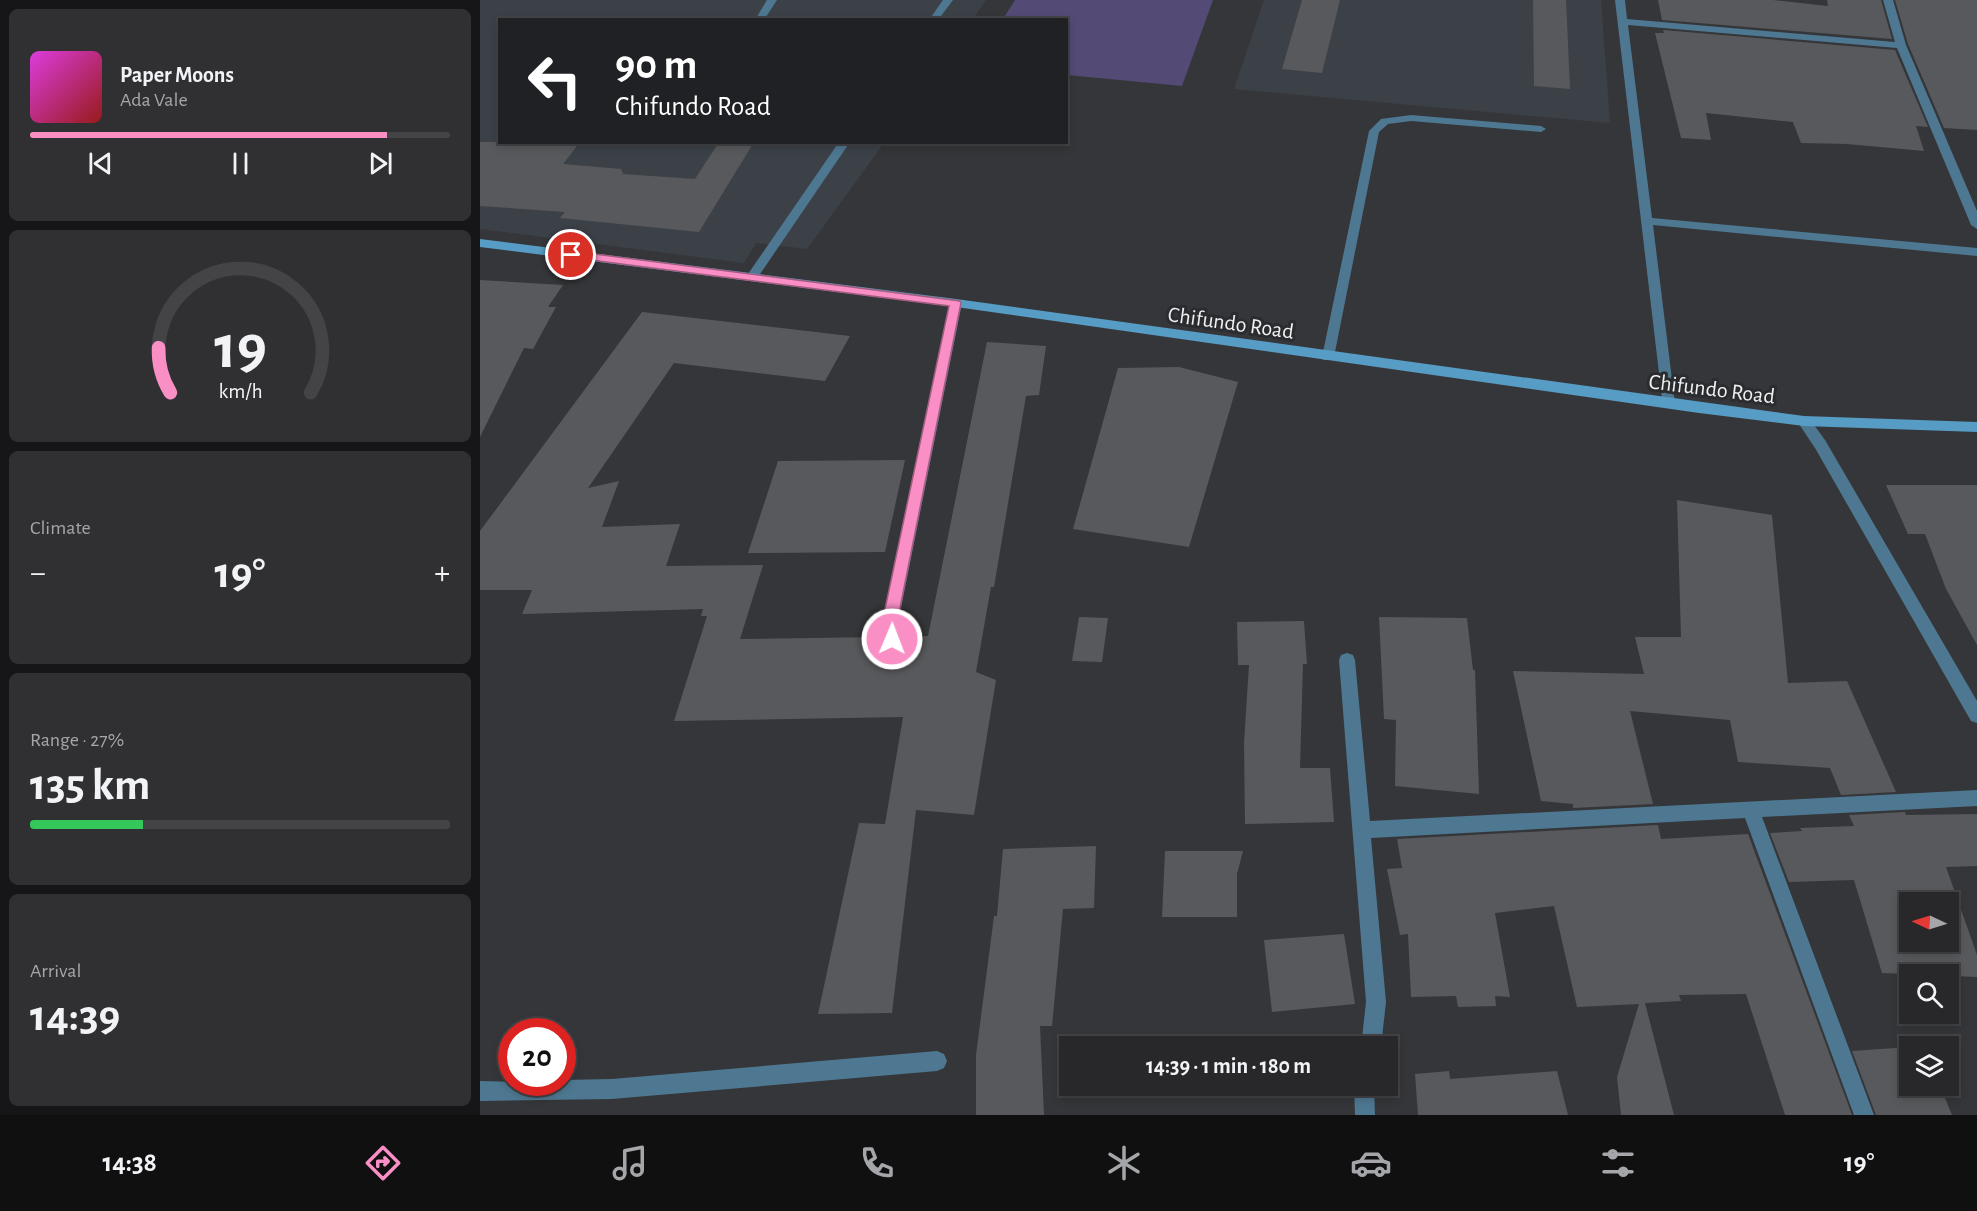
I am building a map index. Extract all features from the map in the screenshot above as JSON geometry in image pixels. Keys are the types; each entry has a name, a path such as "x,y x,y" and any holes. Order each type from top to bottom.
{"street":[{"path":"760,18 772,0"},
{"path":"934,18 948,0"},
{"path":"1620,0 1668,404"},
{"path":"1888,0 1902,45 1977,225"},
{"path":"1623,22 1902,45"},
{"path":"1328,357 1374,131 1385,121 1411,118 1541,129"},
{"path":"752,277 844,144"},
{"path":"1647,221 1977,252"},
{"name":"Chifundo Road","path":"480,243 956,303 1328,357 1804,421 1977,427"},
{"path":"892,639 889,628 956,303"},
{"path":"1804,421 1820,444 1977,716"},
{"path":"1347,660 1376,1002 1372,1036"},
{"path":"1363,830 1977,798"},
{"path":"1751,810 1864,1115"},
{"path":"480,1092 612,1089 937,1061"},
{"path":"1364,1096 1365,1115"}],"shaded area":[{"path":"480,0 986,0 973,18 498,18 498,144 883,144 807,249 756,243 744,263 480,229"},
{"path":"1015,0 1213,0 1182,86 1068,75 1068,18 1004,18"},
{"path":"1264,0 1601,0 1610,123 1234,89"}],"building":[{"path":"1302,0 1340,0 1322,73 1282,69"},
{"path":"1533,0 1566,0 1570,89 1534,86"},
{"path":"1658,0 1773,0 1828,6 1827,0 1881,0 1892,39 1662,20"},
{"path":"1895,0 1977,0 1977,130 1944,128 1908,44"},
{"path":"1663,30 1895,50 1928,127 1916,126 1924,151 1847,144 1801,143 1793,122 1706,113 1711,140 1681,138 1655,33 1664,33"},
{"path":"480,142 578,144 563,164 621,169 623,174 695,179 718,144 753,144 699,232 560,218 565,212 480,206"},
{"path":"480,280 563,285 548,307 556,307 533,349 524,348 480,437"},
{"path":"642,312 850,336 825,381 674,363 588,488 619,481 602,527 680,524 666,566 763,565 740,639 881,637 885,646 893,648 900,645 902,636 928,636 987,342 1046,346 1039,395 1026,396 994,587 991,587 976,672 996,680 974,815 916,810 892,1013 818,1014 859,823 885,824 903,717 674,721 707,616 701,616 703,609 522,614 532,590 480,590 480,531"},
{"path":"1179,367 1238,382 1189,547 1073,529 1118,368"},
{"path":"905,460 885,552 748,553 778,461"},
{"path":"1886,485 1977,485 1977,645 1946,589 1925,534 1908,534"},
{"path":"1677,500 1772,515 1788,683 1847,681 1896,792 1841,795 1830,768 1738,762 1730,720 1630,711 1653,804 1573,808 1573,804 1541,801 1513,671 1644,674 1635,637 1681,637"},
{"path":"1079,617 1108,618 1102,662 1072,661"},
{"path":"1379,617 1467,618 1473,670 1475,670 1479,794 1395,786 1396,720 1384,719"},
{"path":"1304,621 1307,664 1303,664 1300,768 1330,768 1334,822 1245,824 1244,743 1249,665 1238,665 1237,622"},
{"path":"1905,812 1906,815 1977,814 1977,866 1946,867 1955,892 1899,892 1899,952 1959,952 1959,904 1977,955 1977,977 1959,976 1959,964 1899,964 1899,974 1882,973 1854,880 1789,882 1770,833 1802,831 1800,828 1854,826 1849,815"},
{"path":"1658,825 1661,839 1748,834 1852,1115 1785,1115 1746,994 1679,995 1681,1001 1645,1003 1674,1115 1621,1115 1617,1077 1639,1004 1577,1007 1554,906 1495,913 1510,997 1495,996 1496,1006 1458,1007 1456,996 1411,997 1408,934 1400,935 1387,869 1402,868 1397,839"},
{"path":"1096,846 1094,908 1063,909 1052,1026 1040,1026 1044,1115 976,1115 976,1055 994,916 997,916 1003,849"},
{"path":"1165,851 1243,851 1237,874 1237,917 1162,917"},
{"path":"1344,934 1355,1004 1272,1012 1264,940"},
{"path":"1899,1048 1899,1096 1944,1096 1952,1115 1876,1115 1852,1051"},
{"path":"1449,1071 1450,1079 1557,1071 1568,1115 1418,1115 1415,1074"}],"route":[{"path":"571,255 956,303 889,628 892,639"}]}
